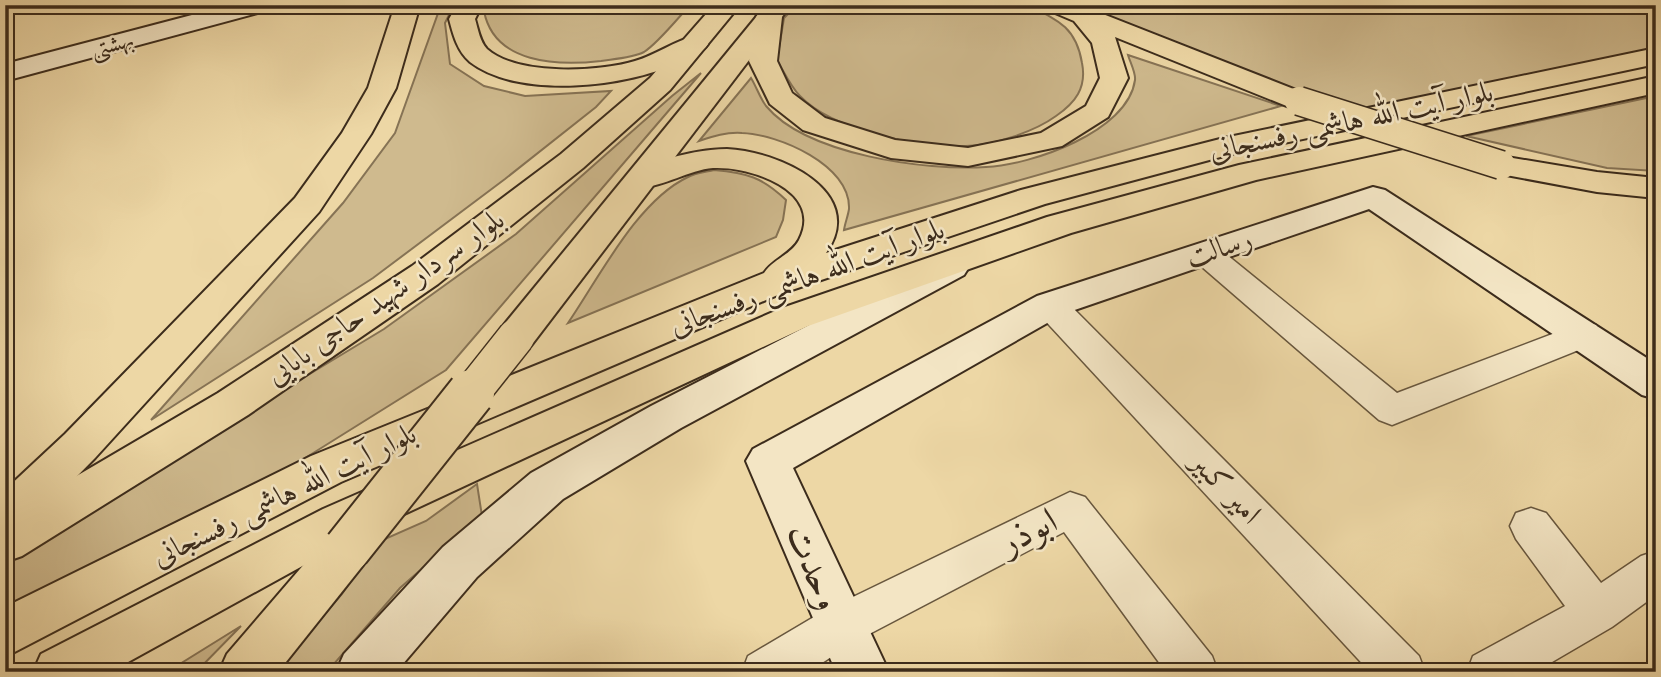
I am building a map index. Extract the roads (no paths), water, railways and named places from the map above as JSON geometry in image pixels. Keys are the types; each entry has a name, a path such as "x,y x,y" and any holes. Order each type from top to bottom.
{"main road":[{"path":"5,519 80,446 307,205 356,134 382,88 408,5"},
{"path":"470,5 462,19 467,38 479,56 510,70 541,76 600,75 636,70 665,60 695,44"},
{"name":"بلوار سردار شهید حاجی بابایی","path":"5,542 233,404 425,275 572,161 660,84 728,5"},
{"path":"774,11 763,61 780,98 814,124 891,149 968,157 1051,140 1098,111 1114,78 1105,42 1070,10"},
{"path":"1070,10 1299,102 1501,165 1597,182 1656,188"},
{"path":"245,672 347,549 774,11"},
{"name":"بلوار آیت الله هاشمی رفسنجانی","path":"5,633 326,468 767,285 1033,197 1224,147 1656,56"},
{"name":"بلوار آیت الله هاشمی رفسنجانی","path":"59,672 339,523 795,317 1059,225 1250,172 1656,84"},
{"path":"642,179 672,166 706,159 761,164 798,180 816,199 822,221 816,245 797,267 767,285"}],"street":[{"name":"بهشتی","path":"5,73 260,5"},
{"name":"رسالت","path":"768,461 1050,305 1373,197 1656,384"},
{"path":"362,672 460,562 547,486 666,417 980,253"},
{"path":"1205,253 1392,410 1584,334"},
{"name":"امیر کبیر","path":"1050,305 1402,672"},
{"name":"وحدت","path":"768,461 839,626 863,672"},
{"name":"ابوذر","path":"839,626 1070,509 1195,672"},
{"path":"1531,526 1596,612"},
{"path":"1490,672 1596,612 1656,570"},
{"path":"765,672 839,626"}]}
